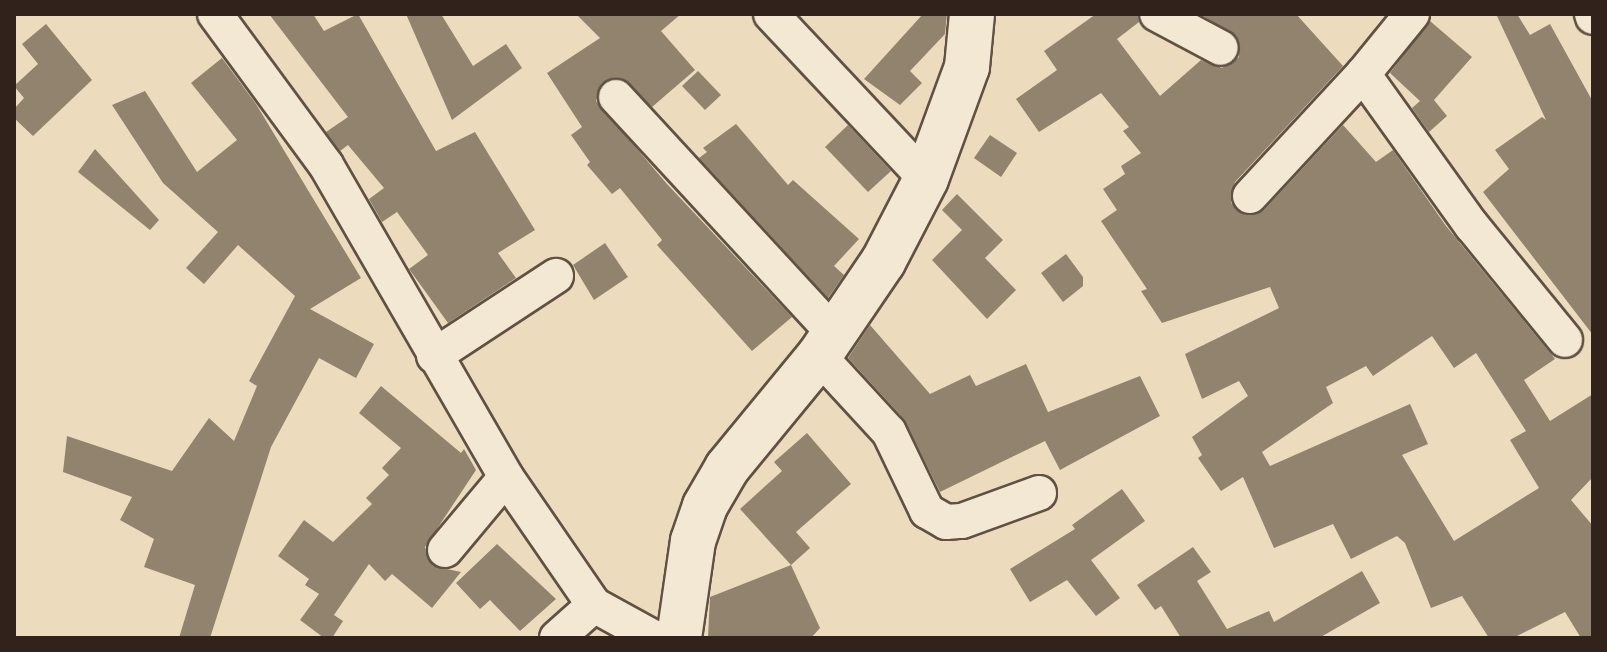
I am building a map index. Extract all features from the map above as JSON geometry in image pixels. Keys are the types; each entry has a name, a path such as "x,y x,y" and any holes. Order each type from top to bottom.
{"street":[{"path":"215,14 326,165 506,477 594,605 654,638"},
{"path":"771,14 926,179"},
{"path":"679,638 693,541 705,506 727,468 826,344 883,262 926,179 967,67 972,14"},
{"path":"1157,14 1221,48"},
{"path":"1250,196 1363,74 1412,14"},
{"path":"1363,74 1472,226 1565,340"},
{"path":"616,97 826,344 889,432 927,511 946,522 962,521 1039,493"},
{"path":"434,356 556,276"},
{"path":"445,550 506,477"},
{"path":"557,638 594,605"}],"building":[{"path":"269,14 313,14 324,31 358,14 436,151 475,132 535,230 498,253 516,278 448,323 409,269 428,255 397,212 382,222 369,199 384,188 348,145 340,151 326,132 348,117"},
{"path":"406,14 441,14 473,66 506,44 522,68 452,120"},
{"path":"576,14 681,14 661,31 695,70 652,107 621,78 602,83 596,101 667,184 792,317 752,351 657,245 662,240 620,188 612,194 587,165 590,162 571,135 582,127 547,73 600,38"},
{"path":"923,14 947,14 945,34 910,71 922,83 900,105 864,79"},
{"path":"1096,14 1137,14 1139,22 1117,39 1160,96 1201,60 1222,68 1239,57 1237,37 1200,14 1296,14 1343,66 1235,182 1231,203 1245,215 1264,210 1343,125 1376,162 1393,150 1446,226 1555,359 1524,380 1550,421 1593,394 1593,477 1571,500 1593,526 1593,638 1581,638 1565,612 1513,638 1489,638 1462,596 1431,608 1405,543 1397,536 1351,559 1333,524 1274,548 1243,477 1221,491 1198,458 1202,455 1192,437 1248,396 1239,381 1202,399 1185,354 1279,308 1270,287 1162,323 1141,291 1147,289 1101,221 1117,210 1103,189 1125,174 1121,166 1141,153 1123,131 1129,127 1101,93 1039,132 1016,99 1057,70 1044,51","holes":["1432,336 1454,368 1476,353 1526,431 1510,440 1539,488 1454,541 1402,455 1428,444 1410,404 1270,466 1262,452 1333,403 1326,387 1366,366 1373,376"]},
{"path":"1496,14 1517,14 1530,35 1550,24 1593,102 1593,335 1483,192 1509,169 1495,150 1542,117 1546,120"},
{"path":"1430,21 1472,57 1434,100 1447,116 1429,132 1412,108 1420,101 1390,73"},
{"path":"46,24 92,80 33,136 14,118 14,109 24,98 14,86 38,64 22,44"},
{"path":"222,58 256,104 361,278 310,309 374,344 356,378 319,358 271,447 210,638 179,638 195,585 144,567 154,539 120,520 132,497 63,472 67,436 172,471 209,418 234,441 257,386 249,381 295,296 238,245 204,284 186,268 218,232 163,183 112,105 145,91 197,172 237,140 191,83"},
{"path":"698,71 721,95 705,110 682,86"},
{"path":"736,124 788,185 793,180 859,239 834,266 844,275 828,298 699,158 707,152 703,148"},
{"path":"848,125 891,171 868,192 825,147"},
{"path":"990,135 1017,153 1001,177 974,158"},
{"path":"95,149 159,220 150,230 78,172"},
{"path":"957,194 1003,240 985,258 1016,290 987,319 932,260 962,230 942,210"},
{"path":"605,243 628,277 594,300 573,265"},
{"path":"1066,254 1083,277 1083,286 1063,302 1041,273"},
{"path":"870,325 930,394 970,375 976,386 1026,364 1048,412 1140,376 1160,416 1060,470 1045,441 940,492 904,419 848,358"},
{"path":"381,386 461,453 464,449 476,470 425,547 433,566 461,572 432,608 392,574 385,581 369,564 334,615 343,621 332,638 324,638 300,620 319,594 305,585 309,579 278,556 304,520 333,542 372,504 366,498 389,475 382,468 401,448 359,413"},
{"path":"807,433 851,484 796,532 810,548 791,565 740,509 782,471 774,462"},
{"path":"1122,489 1145,521 1091,560 1120,598 1096,616 1067,580 1030,602 1010,569 1075,529 1072,525"},
{"path":"497,544 556,599 520,631 490,600 480,609 456,583"},
{"path":"1193,547 1211,572 1197,581 1227,629 1269,611 1274,622 1362,571 1380,603 1319,638 1181,638 1161,606 1155,610 1137,585"},
{"path":"791,565 820,628 811,638 708,638 710,597"}]}
